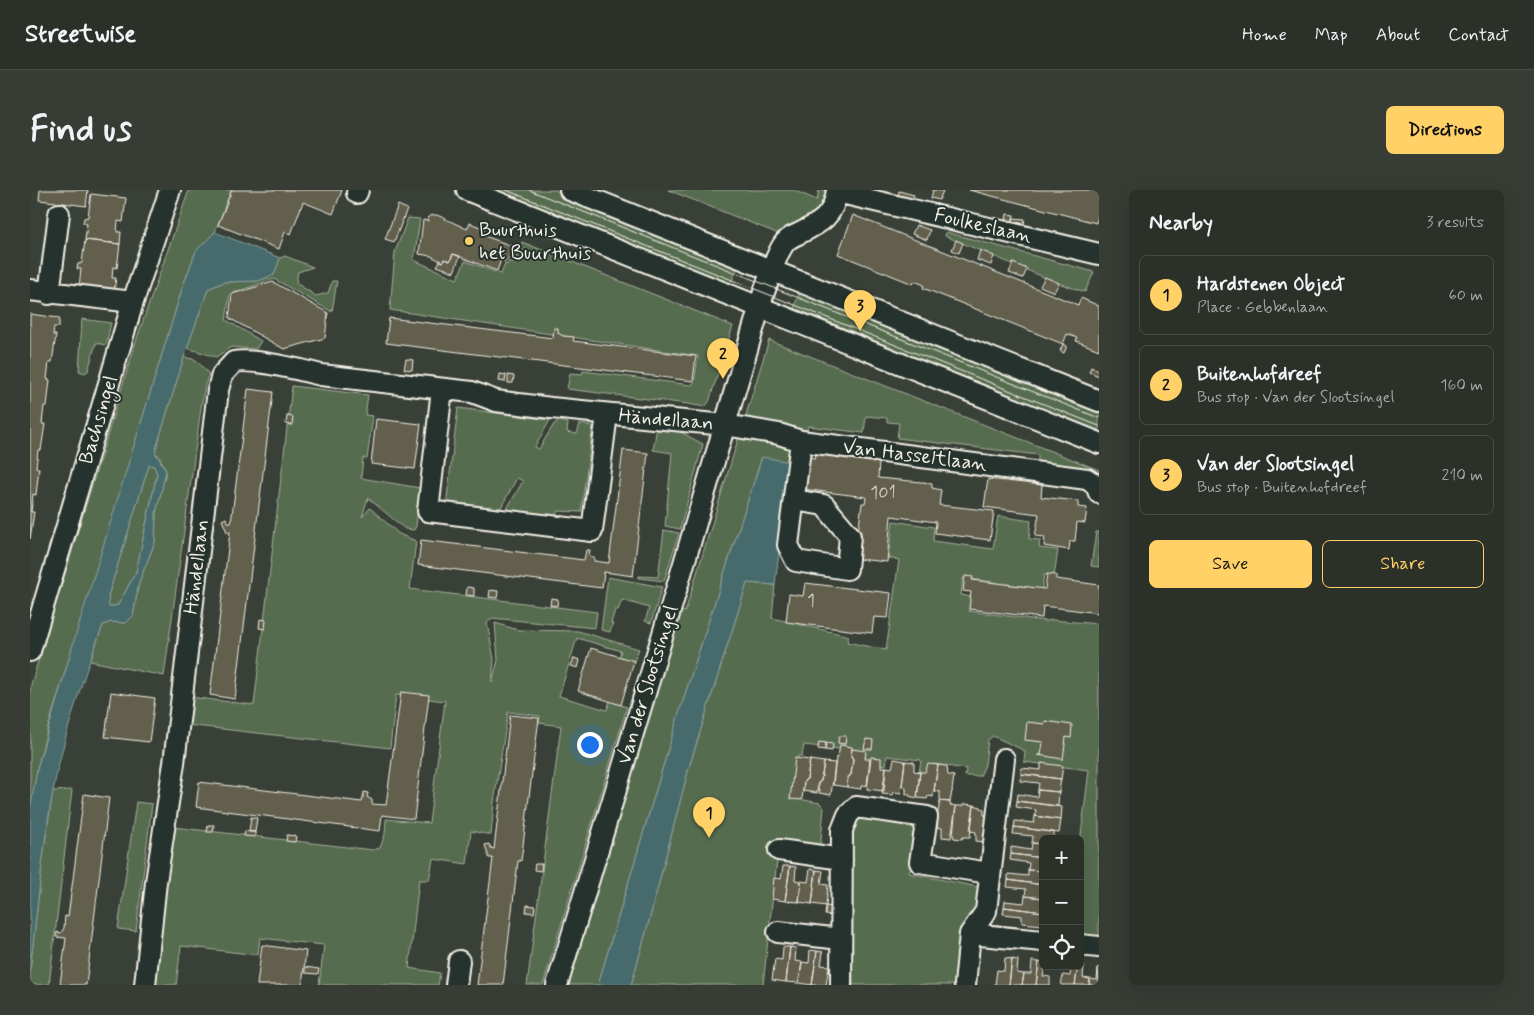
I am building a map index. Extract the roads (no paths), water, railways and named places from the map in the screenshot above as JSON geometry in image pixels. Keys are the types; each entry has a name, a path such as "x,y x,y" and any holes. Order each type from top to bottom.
{"street":[{"name":"Bachsingel","path":"30,651 35,612 170,190"},
{"path":"467,190 1099,443"},
{"path":"570,190 1099,401"},
{"name":"Van der Slootsingel","path":"556,985 772,270 784,244 794,236 813,227 827,216 836,202 837,191"},
{"name":"Foulkeslaan","path":"837,191 1099,254"},
{"path":"59,214 40,292 133,302"},
{"name":"Händellaan","path":"145,985 156,882 174,763 218,390 222,375 234,362 302,369 321,375 472,392 496,401 725,425"},
{"name":"Händellaan","path":"442,389 428,511 592,531 607,414"},
{"name":"Van Hasseltlaan","path":"725,425 780,434 801,441 1088,479 1096,485 1099,493"},
{"path":"794,500 801,441"},
{"path":"965,985 970,934 986,911 1004,759"},
{"path":"841,985 842,830 848,815 856,807 927,817 920,862 989,873"},
{"path":"779,850 842,859"},
{"path":"778,932 841,939"},
{"path":"970,934 1039,941"},
{"path":"1084,945 1099,947"},
{"path":"456,985 459,961"}],"water":[{"path":"215,232 280,258 274,275 258,281 224,282 208,289 184,357 155,452 166,471 156,513 155,542 139,582 133,616 126,623 111,622 103,625 67,731 48,818 30,970 30,810 38,765 183,286 196,251","holes":["149,465 154,466 157,474 136,572 118,605 109,607 108,596"]},
{"path":"762,457 790,462 775,585 747,583 689,767 631,985 598,985 679,713"}],"tram line":[{"path":"506,190 1099,426"},
{"path":"529,190 1099,418"}],"place":[{"name":"Buurthuis het Buurthuis","path":"469,241"},
{"name":"Van der Slootsingel","path":"860,331"},
{"name":"Buitenhofdreef","path":"723,379"},
{"name":"Hardstenen Object","path":"709,838"}]}
